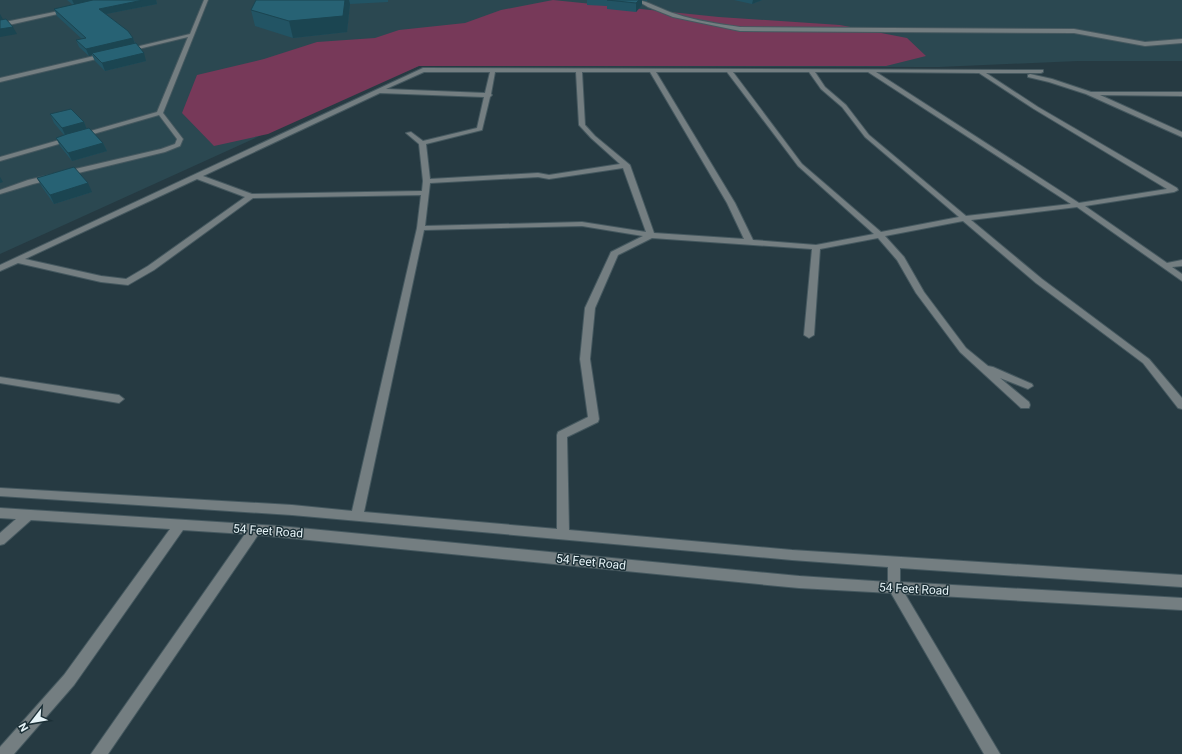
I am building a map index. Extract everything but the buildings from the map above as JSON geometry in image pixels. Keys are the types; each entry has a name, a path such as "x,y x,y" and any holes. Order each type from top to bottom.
{"street":[{"path":"160,113 206,0"},
{"path":"638,0 682,16 740,29 1074,31 1145,44 1182,41"},
{"path":"0,25 74,9"},
{"path":"123,51 192,35"},
{"path":"0,80 115,53"},
{"path":"0,268 423,70 1041,71"},
{"path":"422,143 480,129 489,95 493,70"},
{"path":"579,70 582,124 592,137 626,165 651,235"},
{"path":"652,71 731,203 750,243"},
{"path":"729,71 800,165 880,235 900,259 920,293 963,350 1025,404"},
{"path":"811,71 823,88 844,106 867,136 967,218 1040,281 1146,361 1182,404"},
{"path":"870,71 1078,205 1182,278"},
{"path":"980,71 1036,108 1179,191"},
{"path":"1004,71 1055,80 1089,93 1182,135"},
{"path":"378,90 489,95"},
{"path":"1089,93 1182,94"},
{"path":"0,159 160,113"},
{"path":"0,192 31,182 163,151 178,145 180,139 160,113"},
{"path":"357,515 421,228 426,193 427,181 422,143 409,133"},
{"path":"427,181 538,175 549,177 626,165"},
{"path":"196,176 251,196 426,193"},
{"path":"421,228 582,224 651,235 816,248 967,218 1179,191"},
{"path":"17,260 101,279 128,282 151,268 251,196"},
{"path":"563,534 562,435 594,419 585,359 590,308 614,254 651,235"},
{"path":"808,335 816,248"},
{"path":"1166,266 1182,264"},
{"path":"980,366 1028,386"},
{"path":"0,380 119,399"},
{"path":"0,492 292,510 792,555 1182,581"},
{"name":"54 Feet Road","path":"0,513 254,530 799,582 1182,604"},
{"path":"0,540 28,515"},
{"path":"4,754 69,680 180,525"},
{"path":"98,754 254,530"},
{"path":"894,562 894,587 992,754"}],"shaded area":[{"path":"0,0 1182,0 1182,61 1078,61 939,67 419,66 350,95 0,254"},
{"path":"553,0 719,17 840,25 907,38 926,56 886,66 419,66 268,134 214,146 182,113 197,75 264,59 317,42 375,38 399,30 465,23 501,10"}]}
